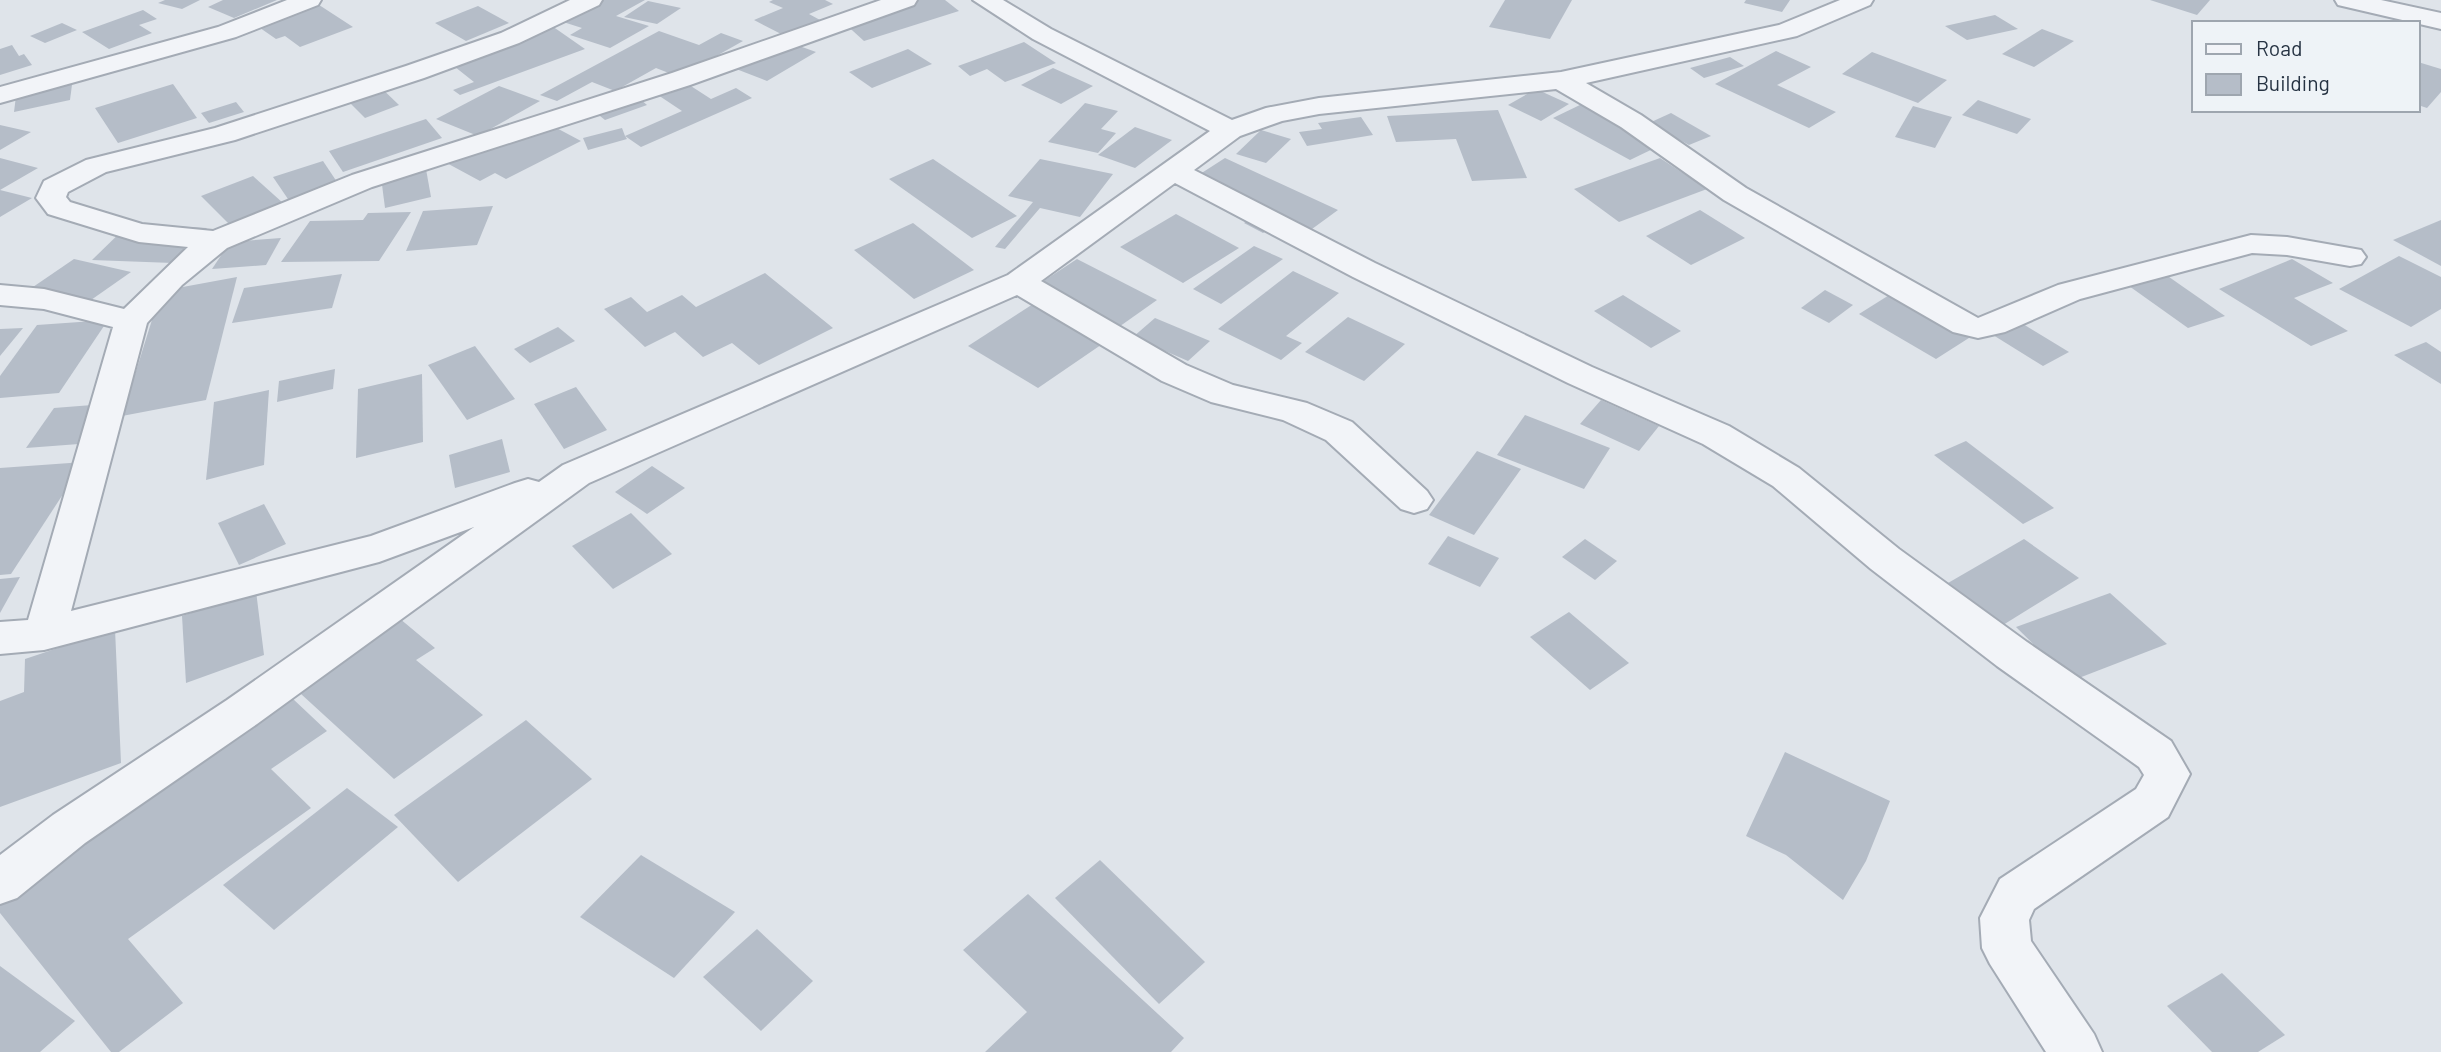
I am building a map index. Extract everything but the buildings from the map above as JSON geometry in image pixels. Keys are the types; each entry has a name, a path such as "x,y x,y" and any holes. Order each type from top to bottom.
{"street":[{"path":"0,95 226,32 309,0"},
{"path":"216,241 139,233 59,208 51,198 54,187 96,166 225,134 415,72 510,38 590,0"},
{"path":"44,634 131,321 160,287 216,241 362,181 681,79 905,0"},
{"path":"985,0 1042,34 1230,130"},
{"path":"0,638 44,634 379,548 576,474 1019,282 1230,130 1276,114 1319,106 1561,80 1788,31 1861,0"},
{"path":"2347,0 2441,21"},
{"path":"1561,80 1631,121 1735,194 1965,325 1978,328 1993,325 2069,292 2251,244 2287,246 2350,257"},
{"path":"1172,170 1364,270 1580,375 1647,402 1728,442 1786,477 1927,591 2155,754 2168,774 2152,803 2017,894 2004,918 2007,948 2076,1052"},
{"path":"1019,282 1174,373 1223,394 1294,411 1339,431 1414,500"},
{"path":"0,295 44,299 131,321"},
{"path":"0,883 69,829 242,712 576,474"}]}
